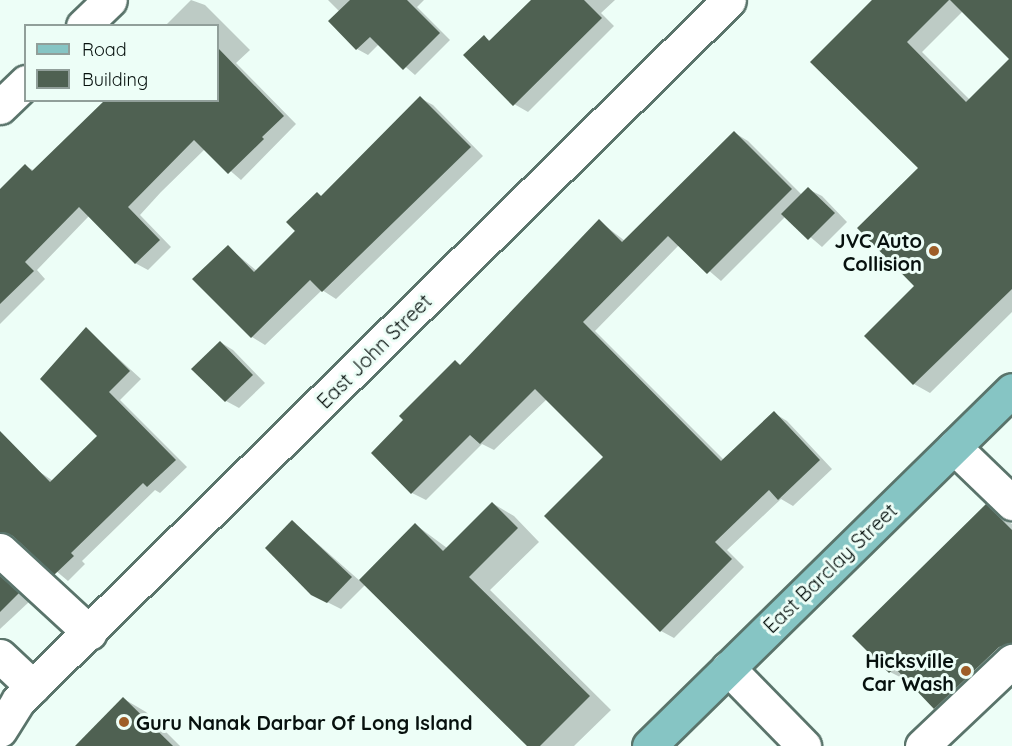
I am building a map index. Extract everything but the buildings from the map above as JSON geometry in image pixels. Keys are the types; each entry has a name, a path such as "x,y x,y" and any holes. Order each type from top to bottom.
{"main road":[{"name":"East Barclay Street","path":"649,746 1012,390"}],"street":[{"name":"East John Street","path":"0,730 17,699 90,633 729,0"},
{"path":"0,107 24,84"},
{"path":"954,447 1012,503"},
{"path":"0,550 90,633"},
{"path":"0,656 17,699"},
{"path":"922,746 1012,661"},
{"path":"728,668 804,746"}],"place":[{"name":"JVC Auto Collision","path":"934,251"},
{"name":"Hicksville Car Wash","path":"966,671"},
{"name":"Guru Nanak Darbar Of Long Island","path":"124,722"}]}
